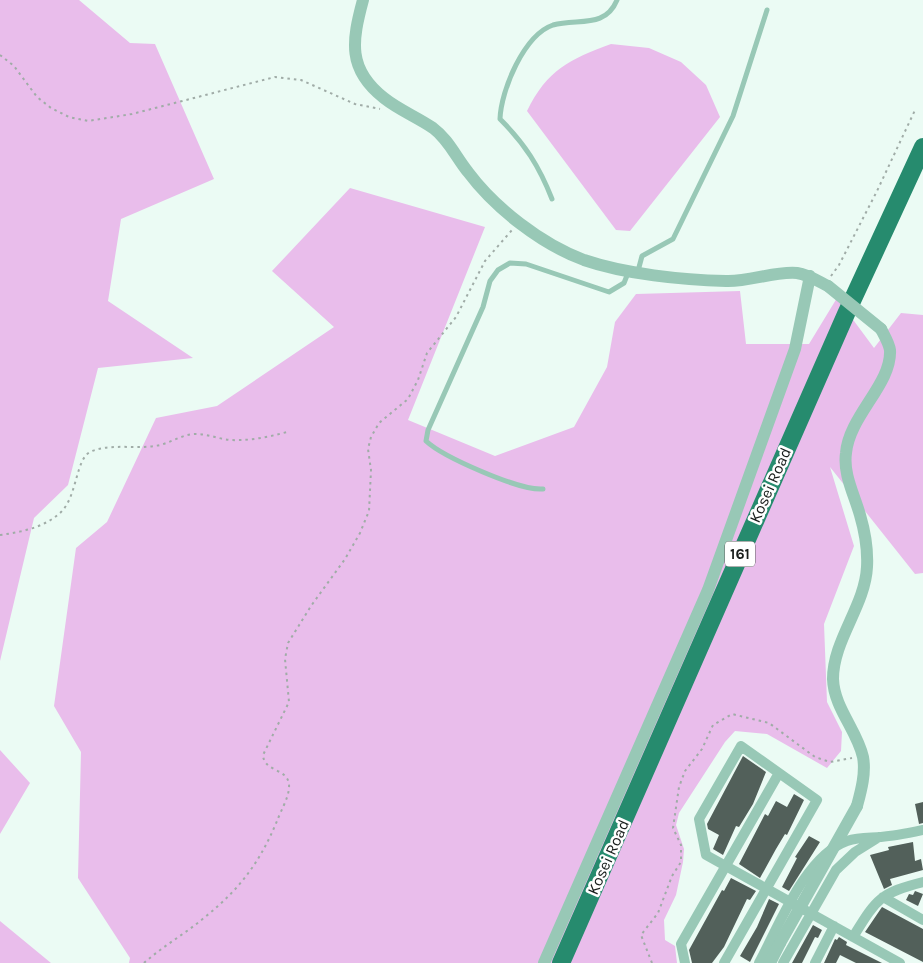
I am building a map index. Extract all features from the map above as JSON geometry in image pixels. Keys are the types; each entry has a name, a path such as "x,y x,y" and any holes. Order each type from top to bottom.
{"highway":[{"name":"Kosei Road","path":"561,963 814,385 923,147"},
{"name":"Kosei Road","path":"571,963 923,164"}],"street":[{"path":"363,0 354,39 358,68 366,81 384,98 433,128 448,142 468,172 485,192 528,228 584,260 657,276 728,281 796,273 810,276 826,285 881,329 890,348 889,365 848,437 846,452 845,469 865,534 867,570 838,653 833,680 840,708 862,757 863,774 857,806 770,963"},
{"path":"544,963 708,590 795,350 810,276"},
{"path":"724,963 766,889 817,800 740,746 699,819 706,855 766,889 900,963"},
{"path":"685,963 681,944 779,773"},
{"path":"782,963 836,870 855,852 879,838 923,830"},
{"path":"759,963 791,902 812,870 828,851 847,841 868,836 879,838"},
{"path":"853,937 875,902 899,888 923,882"},
{"path":"883,897 923,920"},
{"path":"815,963 834,926"}],"lane":[{"path":"552,199 540,169 519,138 500,118 500,106 512,69 526,49 551,26 600,20 609,13 617,0"},
{"path":"543,489 521,486 445,455 426,441 428,430 483,307 490,281 498,270 510,263 526,264 609,292 624,283 642,256 674,239 733,116 767,10"}],"path":[{"path":"0,56 14,66 37,97 51,108 68,117 88,121 132,114 275,76 301,80 355,104 382,109"},
{"path":"826,285 839,265 916,108"},
{"path":"144,963 163,946 204,918 234,892 265,851 287,796 289,784 284,774 267,766 263,761 263,755 289,702 285,659 288,643 311,606 345,560 360,533 369,511 371,470 368,449 371,437 379,423 408,399 418,380 427,353 456,317 486,261 512,230"},
{"path":"0,535 32,529 46,523 61,512 72,498 80,462 89,452 107,446 159,445 196,434 230,440 254,440 287,432"}],"shaded area":[{"path":"0,0 79,0 130,43 155,44 214,179 121,219 108,301 193,358 98,368 68,485 34,518 0,661"},
{"path":"611,44 649,48 681,62 706,85 720,117 630,231 616,230 527,111 543,85 561,68 583,55"},
{"path":"350,188 485,227 408,420 495,456 574,427 607,367 615,322 636,294 740,291 746,344 809,344 837,298 874,348 901,313 923,315 923,573 915,574 830,467 854,546 824,624 827,702 842,732 841,751 827,768 767,734 735,731 725,742 679,813 676,825 684,849 683,862 676,895 664,920 665,940 675,946 677,963 129,963 130,958 78,878 81,752 54,706 76,548 107,522 156,418 217,406 334,327 272,271"},
{"path":"0,750 30,783 0,834"},
{"path":"0,921 51,963 0,963"}],"building":[{"path":"743,756 766,772 753,804 739,827 736,826 723,855 713,849 719,835 708,829 707,824"},
{"path":"794,794 804,800 787,835 785,834 760,878 739,864 765,814 768,816 776,801 787,807"},
{"path":"923,802 923,823 919,824 915,804"},
{"path":"809,836 820,842 789,891 782,887 797,858 795,857"},
{"path":"913,842 915,861 921,859 923,870 890,879 892,885 884,889 870,855 889,850 888,847"},
{"path":"731,878 756,891 750,900 747,899 724,947 712,963 692,963 689,950 722,890 724,891"},
{"path":"915,891 923,894 918,906 906,900 909,894 913,895"},
{"path":"769,899 779,904 750,962 740,956 757,927"},
{"path":"882,907 923,929 923,962 865,932"},
{"path":"813,925 822,930 818,938 815,937 802,963 792,963"},
{"path":"839,937 847,942 846,945 882,963 856,963 840,955 836,963 824,963 835,939 837,940"}]}
